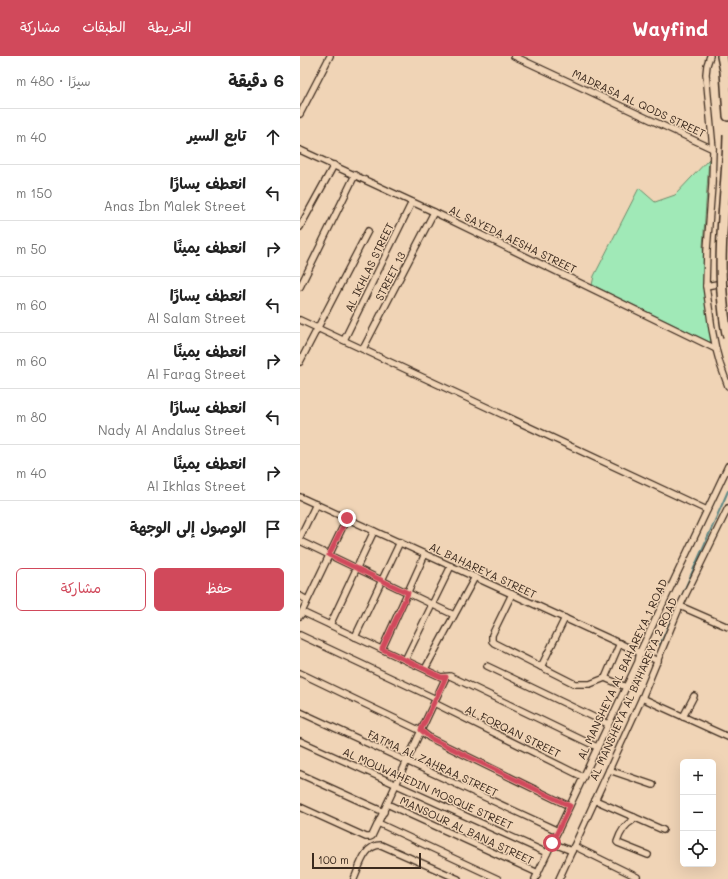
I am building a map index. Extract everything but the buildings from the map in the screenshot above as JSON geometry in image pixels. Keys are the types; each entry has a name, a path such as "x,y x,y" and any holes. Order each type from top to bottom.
{"main road":[{"path":"722,56 725,71 728,116"},
{"path":"728,135 728,156 720,262 721,288 728,337"}],"street":[{"path":"300,114 330,56"},
{"name":"MADRASA AL QODS STREET","path":"514,56 713,148"},
{"path":"710,56 706,74 713,148 706,286 716,349 728,386"},
{"name":"AL SAYEDA AESHA STREET","path":"300,150 434,212 716,349"},
{"path":"300,227 334,165"},
{"path":"300,287 355,175"},
{"name":"AL IKHLAS STREET","path":"344,340 412,202"},
{"name":"STREET 13","path":"363,350 434,212"},
{"path":"300,362 368,231"},
{"path":"706,286 728,282"},
{"path":"300,320 707,510"},
{"name":"AL MANSHEYA AL BAHAREYA 1 ROAD","path":"536,876 638,662 640,652 728,466"},
{"name":"AL BAHAREYA STREET","path":"300,497 658,661"},
{"path":"300,537 316,504"},
{"name":"AL MANSHEYA AL BAHAREYA 2 ROAD","path":"559,879 642,698 680,606 728,508"},
{"path":"347,518 301,614 330,625 441,677 450,676 598,747"},
{"path":"330,625 374,531"},
{"path":"300,541 454,615"},
{"path":"355,637 400,542"},
{"path":"382,649 425,554"},
{"path":"405,660 451,566"},
{"path":"425,669 475,577"},
{"path":"512,594 492,635 492,641 541,667 578,684 590,684 605,678 620,643"},
{"path":"300,596 308,600"},
{"path":"680,606 728,627"},
{"path":"541,667 565,618"},
{"name":"AL FORQAN STREET","path":"300,635 435,701 583,777"},
{"path":"487,666 608,724"},
{"path":"300,673 421,730 430,738 570,806"},
{"path":"300,807 366,837 373,835 446,677"},
{"path":"605,678 626,687"},
{"path":"683,717 694,696"},
{"path":"642,698 728,737"},
{"name":"FATMA AL ZAHRAA STREET","path":"300,712 558,831"},
{"name":"AL MOUWAHEDIN MOSQUE STREET","path":"300,741 547,853"},
{"path":"609,770 654,785"},
{"path":"300,774 384,812"},
{"path":"595,800 663,830"},
{"name":"MANSOUR AL BANA STREET","path":"387,804 536,876"},
{"path":"634,817 633,820 624,826 617,842 618,844 648,855"},
{"path":"378,823 498,879"},
{"path":"552,843 573,849 637,877"},
{"path":"354,879 366,852 371,847 378,845 384,846 458,879"}],"green space":[{"path":"709,159 703,247 711,343 592,285 594,276 639,188 655,202 675,195"}],"waterway":[{"path":"680,600 728,491"},
{"path":"660,645 673,615"}],"route":[{"path":"347,518 329,555 408,593 382,649 441,677 446,677 421,730 430,738 570,806 552,843"}]}
